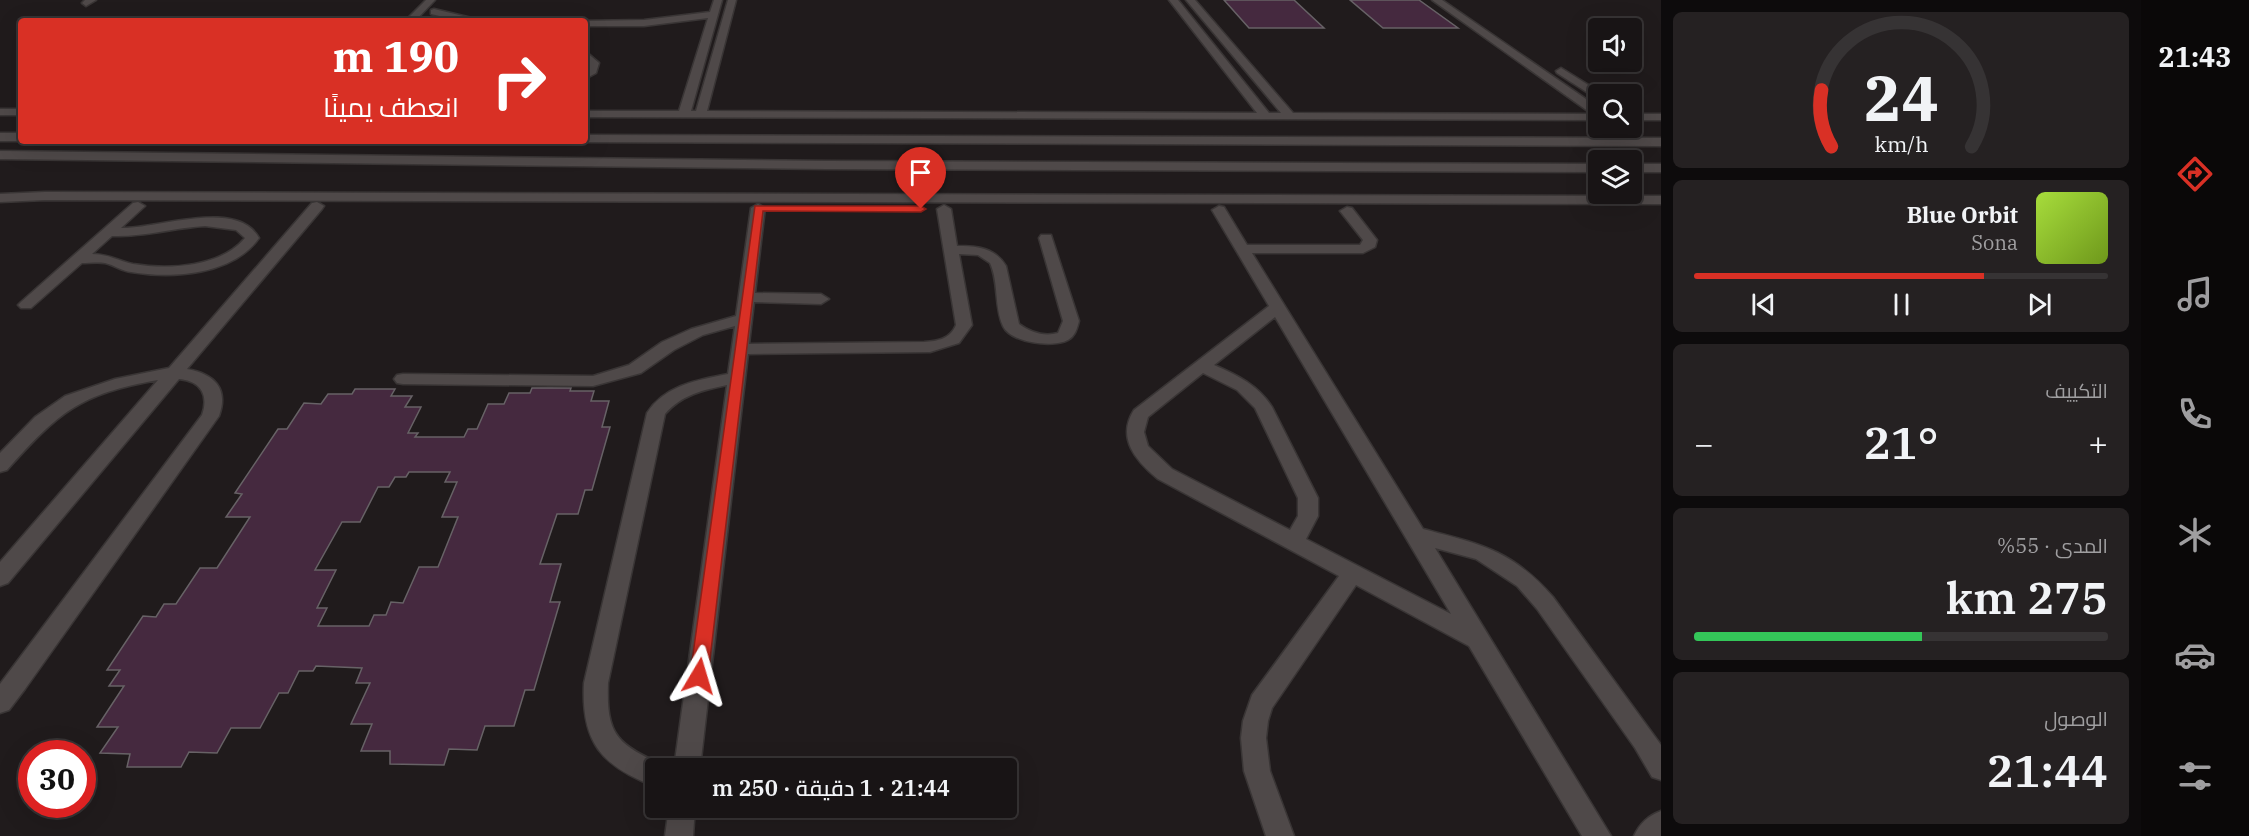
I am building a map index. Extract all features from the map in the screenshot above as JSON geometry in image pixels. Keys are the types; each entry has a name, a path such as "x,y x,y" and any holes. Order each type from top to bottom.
{"street":[{"path":"413,18 431,0"},
{"path":"428,18 445,0"},
{"path":"684,114 704,32 714,14 718,0"},
{"path":"701,114 732,0"},
{"path":"1173,0 1265,115"},
{"path":"1190,0 1289,115"},
{"path":"1436,0 1588,107"},
{"path":"1454,0 1512,39"},
{"path":"434,12 460,18"},
{"path":"644,23 714,14"},
{"path":"588,23 644,23 685,28"},
{"path":"588,57 594,63 592,71 588,74"},
{"path":"1551,65 1588,90"},
{"path":"0,112 18,112"},
{"path":"588,114 1588,115"},
{"path":"1642,117 1661,117"},
{"path":"0,137 18,137"},
{"path":"588,138 1661,142"},
{"path":"0,155 827,165 1588,168"},
{"path":"1642,168 1661,168"},
{"path":"0,198 81,196 1661,200"},
{"path":"26,305 138,206"},
{"path":"0,207 1661,211"},
{"path":"0,577 317,207"},
{"path":"688,758 758,208"},
{"path":"740,349 924,347 952,341 959,336 964,325 944,209"},
{"path":"1219,210 1597,836"},
{"path":"1242,249 1363,249 1370,244 1370,240 1347,211"},
{"path":"78,258 107,259 131,268 194,267 228,258 244,248 252,238 248,229 228,223 183,224 137,232 108,232"},
{"path":"951,250 978,251 995,258 998,262 1011,326 1024,336 1051,339 1065,335 1069,331 1071,321 1046,238"},
{"path":"747,297 821,299"},
{"path":"1278,308 1140,414 1136,423 1137,443 1152,464 1165,474 1478,639"},
{"path":"403,379 593,381 635,369 668,346 697,332 744,319"},
{"path":"1201,366 1243,385 1263,407 1308,498 1310,507 1306,524 1293,542"},
{"path":"0,465 47,415 70,400 98,389 175,373 195,377 209,384 216,395 214,409 24,673 0,702"},
{"path":"645,770 625,761 603,739 594,711 596,683 656,412 669,398 688,388 737,378"},
{"path":"1415,535 1482,553 1525,580 1545,603 1644,740 1661,768"},
{"path":"1280,836 1255,764 1252,739 1255,716 1261,703 1353,573"},
{"path":"679,836 681,818"},
{"path":"1648,836 1661,824"}],"building":[{"path":"1224,0 1294,0 1324,28 1249,28"},
{"path":"1350,0 1419,0 1458,28 1383,28"},
{"path":"532,388 571,388 570,391 594,391 591,401 609,401 602,427 610,427 592,490 585,490 578,514 557,514 540,564 561,564 550,602 560,602 534,690 525,690 514,726 485,726 477,750 449,749 444,765 390,764 390,751 361,751 372,724 351,724 370,683 356,683 362,668 316,666 313,671 299,671 288,693 279,693 260,728 231,728 217,753 189,752 181,767 127,767 130,754 100,753 118,727 97,727 124,686 109,686 120,670 107,670 143,616 156,617 164,604 176,604 200,568 217,568 250,517 226,517 242,494 235,493 278,429 287,429 304,403 321,404 328,394 352,394 355,389 395,389 391,396 412,396 405,407 421,407 408,433 418,433 415,437 464,437 468,429 477,429 488,404 504,404 509,393 530,393","holes":["409,472 450,472 445,482 457,482 442,517 458,517 438,567 419,567 403,603 391,602 386,615 374,615 369,626 318,626 327,608 317,608 336,570 315,570 342,522 360,522 378,487 389,487 395,477 406,477"]}],"route":[{"path":"699,676 758,208 921,209"}]}
